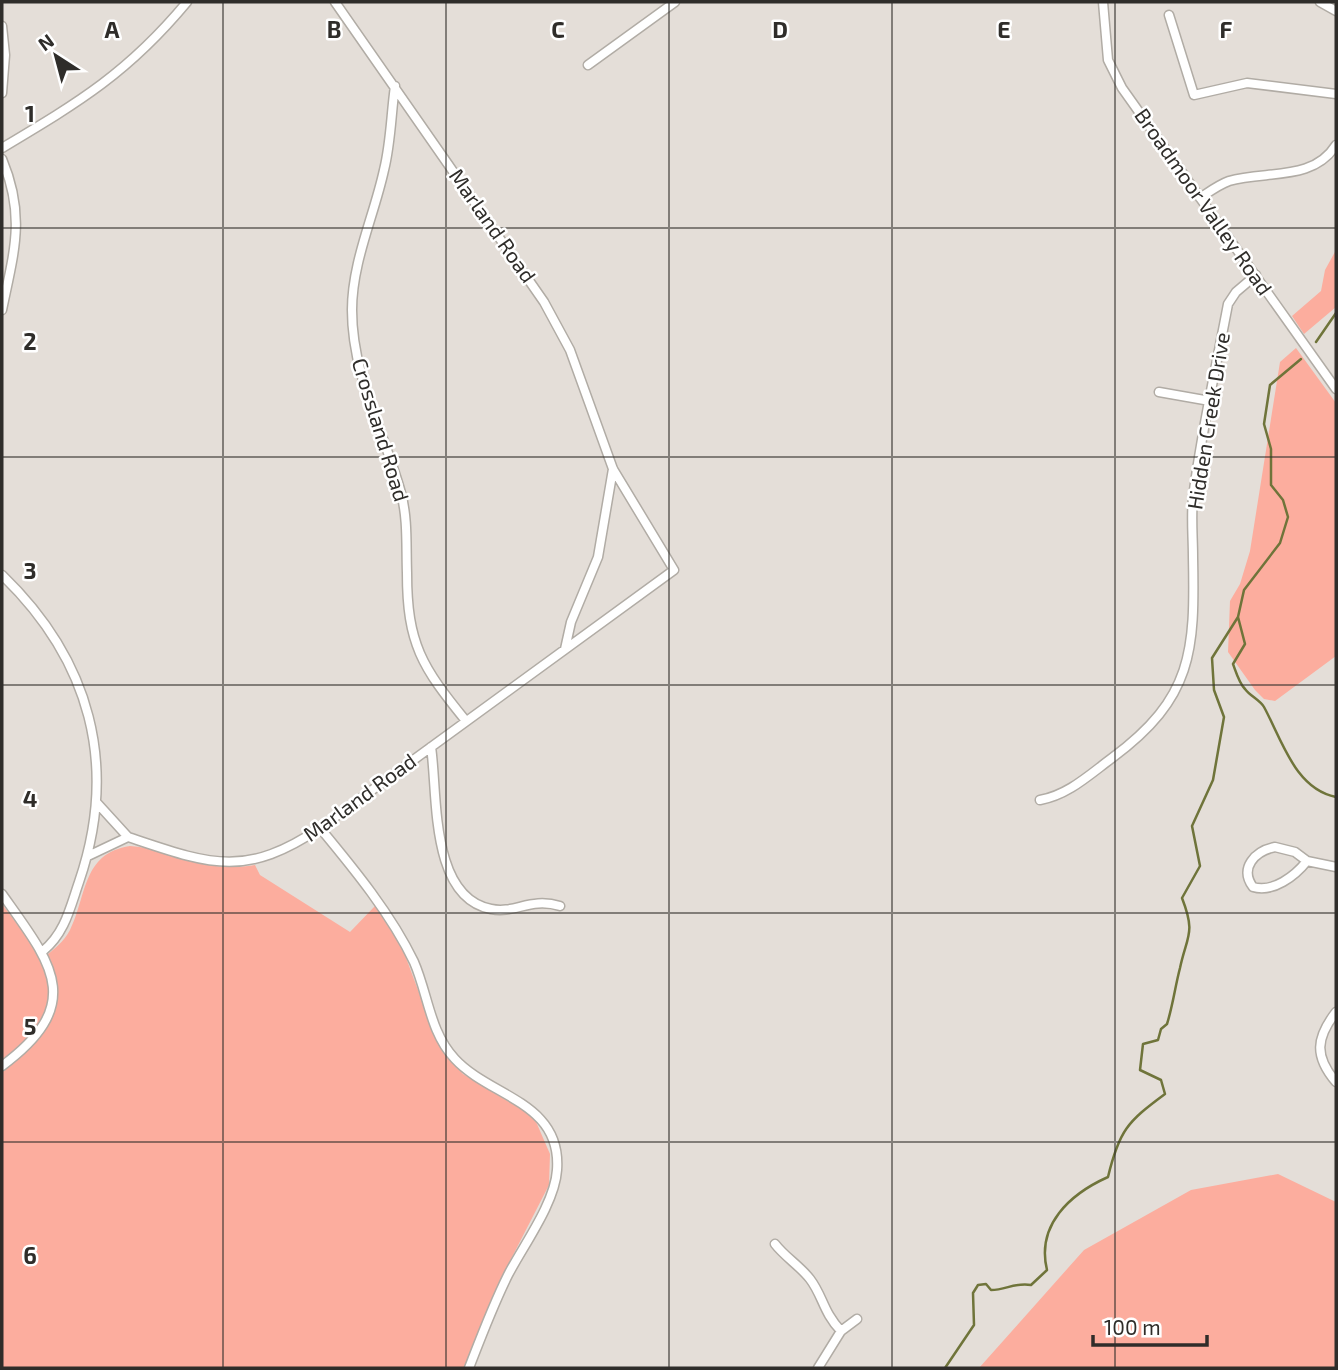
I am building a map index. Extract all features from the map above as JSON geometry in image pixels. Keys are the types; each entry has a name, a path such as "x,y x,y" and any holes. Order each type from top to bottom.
{"street":[{"path":"2,149 117,75 148,47 187,2"},
{"name":"Marland Road","path":"128,837 190,858 237,863 271,855 320,828 674,570 613,469 570,350 544,302 335,2"},
{"path":"588,65 675,2"},
{"name":"Broadmoor Valley Road","path":"1103,2 1104,39 1115,75 1336,389"},
{"path":"1320,2 1336,11"},
{"path":"1169,15 1194,95 1247,83 1336,94"},
{"path":"2,26 5,55 2,93"},
{"name":"Crossland Road","path":"395,86 388,153 354,284 352,310 356,363 403,501 407,606 415,644 433,680 466,721"},
{"path":"1200,198 1231,181 1311,167 1324,160 1336,145"},
{"path":"2,159 13,186 17,211 17,232 2,310"},
{"name":"Hidden Creek Drive","path":"1040,800 1060,796 1132,743 1150,726 1177,687 1193,637 1192,500 1228,304 1236,292 1256,275"},
{"path":"1159,391 1210,401"},
{"name":"Marland Road","path":"565,649 571,622 598,557 613,469"},
{"path":"2,575 50,631 81,690 97,756 97,803 88,856 64,927 43,951"},
{"path":"431,747 438,832 446,858 460,887 474,901 491,909 536,901 560,906"},
{"path":"88,856 128,837 97,803"},
{"path":"320,828 400,935 414,963 434,1024 453,1057 470,1072 527,1106 543,1124 553,1143 557,1169 552,1189 507,1277 469,1368"},
{"path":"1307,861 1299,872 1271,888 1254,887 1249,881 1250,861 1267,849 1275,847 1295,852 1307,861 1336,867"},
{"path":"2,894 43,951 52,975 50,1010 34,1037 2,1066"},
{"path":"1336,1012 1319,1040 1318,1056 1336,1082"},
{"path":"775,1244 811,1281 824,1311 841,1331"},
{"path":"818,1368 841,1331 857,1320"}],"shaded area":[{"path":"1336,250 1336,307 1304,334 1292,316 1321,291 1325,270"},
{"path":"1296,348 1336,403 1336,656 1275,701 1264,699 1255,690 1228,652 1230,601 1240,584 1250,551 1280,362"},
{"path":"130,846 204,864 236,867 255,865 260,875 350,932 375,906 402,947 437,1041 447,1056 463,1074 534,1117 550,1154 549,1185 509,1263 464,1368 2,1368 2,904 43,958 70,930 94,867 114,850"},
{"path":"1278,1174 1336,1202 1336,1368 979,1368 1084,1250 1191,1190"}],"waterway":[{"path":"1316,342 1336,313"},
{"path":"945,1368 974,1325 973,1293 978,1285 986,1284 991,1290 1031,1285 1047,1270 1047,1239 1051,1225 1059,1213 1081,1192 1108,1177 1116,1149 1126,1129 1165,1094 1161,1080 1140,1070 1143,1044 1158,1040 1161,1029 1167,1024 1189,934 1189,919 1182,898 1200,866 1192,826 1213,780 1224,717 1214,690 1212,658 1238,617 1244,590 1280,543 1288,517 1283,500 1271,485 1271,449 1264,424 1270,385 1301,359"},
{"path":"1238,617 1245,644 1233,664 1241,684 1264,707 1300,774 1322,792 1336,797"}]}
